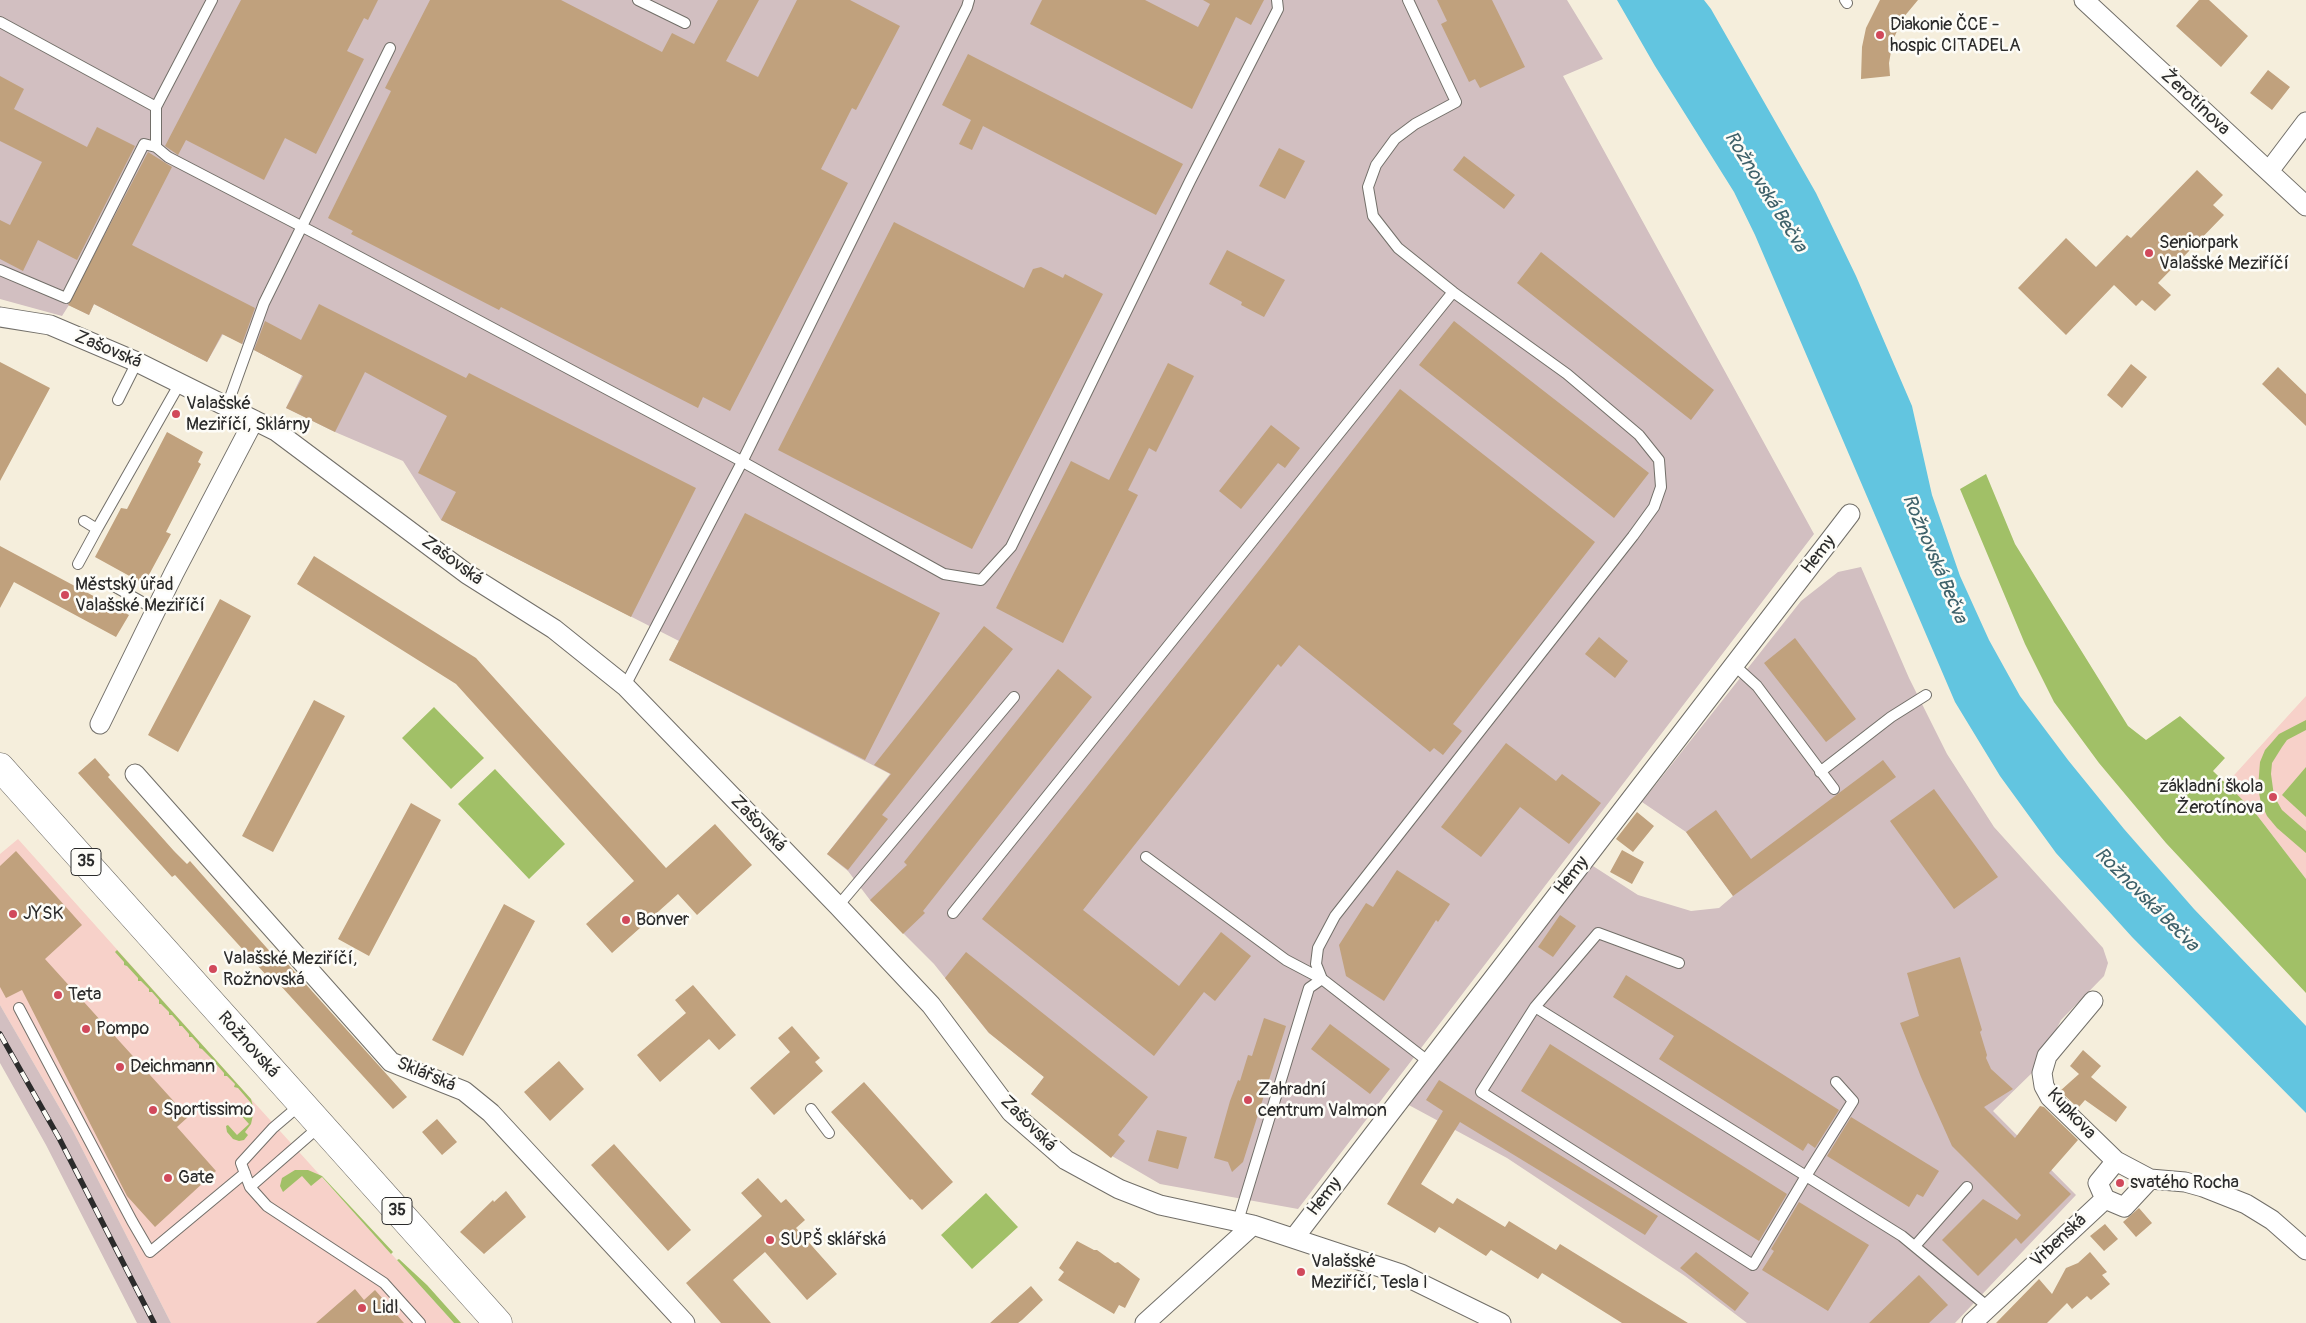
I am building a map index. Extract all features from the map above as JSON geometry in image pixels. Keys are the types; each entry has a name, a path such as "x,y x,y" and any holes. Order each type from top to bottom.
{"main road":[{"name":"Rožnovská","path":"0,767 498,1323"}],"street":[{"name":"Žerotínova","path":"2084,0 2306,206"},
{"path":"2269,171 2306,122"},
{"name":"Zašovská","path":"0,316 50,325 137,362 276,431 467,574 554,629 624,686 838,906 931,1005 1011,1112 1066,1160 1119,1189 1160,1205 1245,1223 1401,1274 1501,1323"},
{"path":"100,724 156,610 254,420"},
{"name":"Hemy","path":"1294,1238 1850,514"},
{"name":"Sklářská","path":"135,774 392,1062 464,1091 491,1113 686,1323"},
{"name":"Kupkova","path":"2093,1001 2047,1056 2042,1073 2044,1086 2050,1097 2116,1161"},
{"path":"2150,1179 2124,1207 2105,1199 2098,1184 2116,1161 2150,1179 2185,1182 2203,1187 2246,1204 2272,1220 2306,1250"},
{"name":"Vrbenská","path":"1972,1323 2105,1199"},
{"path":"1145,1323 1245,1223"}],"lane":[{"path":"156,147 156,107 212,0"},
{"path":"638,0 685,23"},
{"path":"624,686 742,462 969,0"},
{"path":"0,270 66,298 144,144 156,147 168,157 742,462 944,574 981,580 1012,547 1190,181 1278,9 1277,0"},
{"path":"1322,979 1316,964 1318,948 1335,916 1634,536 1654,507 1661,487 1659,460 1639,435 1567,374 1454,292 1398,248 1373,216 1368,187 1376,165 1395,139 1415,124 1456,102 1408,0"},
{"path":"0,22 156,107"},
{"path":"227,406 264,303 390,48"},
{"path":"953,913 1454,292"},
{"path":"118,400 137,362"},
{"path":"78,564 180,383"},
{"path":"84,521 98,529"},
{"path":"112,585 156,610"},
{"path":"1734,665 1757,686 1834,789"},
{"path":"1820,772 1891,717 1926,695"},
{"path":"838,906 1014,697"},
{"path":"1146,856 1286,960 1322,979 1429,1062"},
{"path":"1679,963 1598,933 1535,1007 1481,1092 1753,1265 1853,1101 1836,1082"},
{"path":"1245,1223 1309,988 1322,979"},
{"path":"1535,1007 1915,1246 1988,1307"},
{"path":"20,1008 150,1252 245,1173"},
{"path":"301,1104 273,1128 241,1163 250,1187 267,1206 384,1282 420,1323"},
{"path":"811,1109 829,1133"},
{"path":"250,1187 320,1126"},
{"path":"1915,1246 1967,1187"}],"shaded area":[{"path":"0,0 1567,0 1603,59 1563,76 1814,534 1298,1209 1160,1184 1112,1156 1031,1094 1044,1077 988,1032 934,964 870,900 848,871 827,854 890,774 669,660 679,641 441,520 403,461 335,432 286,408 302,375 223,334 207,362 94,304 89,315 69,305 62,316 0,299"},
{"path":"1861,567 1909,678 1947,754 1994,827 2103,948 2108,963 2104,976 2061,1020 2036,1069 1993,1111 2076,1195 1955,1323 1747,1323 1685,1276 1507,1158 1405,1103 1572,889 1593,866 1638,895 1691,911 1719,908 1733,896 1686,832 1642,802 1801,601 1838,572"},
{"name":"základní škola Žerotínova","path":"2306,696 2306,879 2253,810 2226,784"},
{"path":"18,839 454,1323 171,1323 73,1131 0,1005 0,854"},
{"path":"0,1005 73,1131 171,1323 137,1323 46,1145 0,1063"}],"green space":[{"path":"1986,474 2015,544 2128,726 2146,740 2180,716 2225,758 2213,771 2253,810 2306,879 2306,993 2166,843 2099,763 2054,702 2025,644 1960,489"},
{"path":"434,707 484,758 451,789 402,738"},
{"path":"2306,720 2306,730 2287,740 2282,747 2272,763 2271,774 2274,796 2282,810 2306,831 2306,853 2277,828 2267,816 2261,803 2258,788 2260,762 2265,750 2279,734"},
{"path":"2306,767 2306,817 2282,795"},
{"path":"495,769 565,844 529,879 458,804"},
{"path":"117,950 251,1099 253,1115 251,1124 245,1132 248,1135 244,1140 233,1139 227,1132 226,1126 228,1125 237,1135 249,1124 240,1114 251,1103 238,1088 234,1087 235,1084 227,1076 224,1076 224,1073 217,1065 214,1065 215,1062 199,1048 199,1045 192,1037 189,1037 189,1034 182,1026 179,1026 179,1023 172,1015 169,1015 169,1012 159,1004 159,1000 152,992 149,992 149,989 141,981 138,981 138,978 124,965 124,962 115,952"},
{"path":"295,1170 308,1170 322,1176 393,1252 391,1254 322,1177 311,1186 302,1176 283,1192 280,1186 282,1178"},
{"path":"986,1193 1018,1227 972,1269 941,1235"},
{"path":"399,1259 427,1285 461,1323 454,1323 397,1260"}],"water":[{"name":"Rožnovská Bečva","path":"1617,0 1704,0 1711,9 1816,193 1856,276 1912,406 1932,495 1960,576 1989,640 2020,696 2068,760 2124,829 2194,909 2306,1026 2306,1113 2132,937 2056,853 2000,776 1955,702 1755,235 1734,192 1655,66"}],"building":[{"path":"241,0 378,0 368,20 364,18 347,51 364,59 316,154 285,138 264,180 186,140 178,155 165,146"},
{"path":"430,0 561,0 662,52 672,33 694,44 718,0 759,0 726,61 758,77 797,0 850,0 900,26 856,110 852,108 821,169 848,183 730,411 703,397 698,408 501,307 499,310 351,234 353,231 328,218 391,91 385,88"},
{"path":"1042,0 1145,0 1198,27 1210,4 1203,0 1264,0 1251,25 1236,17 1192,109 1030,24"},
{"path":"1437,0 1492,0 1525,67 1480,88 1475,79 1469,82 1441,24 1447,21"},
{"name":"Diakonie ČCE - hospic CITADELA","path":"1880,0 1918,0 1903,18 1893,40 1889,63 1890,76 1861,79 1862,47 1866,28"},
{"path":"2199,0 2209,0 2248,36 2221,67 2176,26"},
{"path":"968,54 1183,164 1156,215 983,126 972,150 959,144 971,120 942,105"},
{"path":"2268,70 2290,87 2272,110 2250,93"},
{"path":"0,76 24,89 14,109 87,147 97,127 135,146 77,260 38,240 23,271 0,259 0,220 10,225 42,162 0,141"},
{"path":"1279,148 1305,161 1285,199 1259,186"},
{"path":"148,152 172,167 132,245 255,308 242,344 222,334 207,362 94,304 89,315 68,305"},
{"path":"1464,156 1515,195 1504,209 1453,170"},
{"name":"Seniorpark Valašské Meziříčí","path":"2197,170 2223,195 2213,205 2224,215 2158,283 2171,295 2155,311 2142,300 2136,306 2114,285 2066,335 2018,288 2066,238 2096,267 2127,235 2131,238"},
{"path":"894,222 1024,288 1033,269 1041,267 1063,278 1065,274 1103,294 972,549 778,450"},
{"path":"1227,250 1285,280 1264,317 1241,305 1242,302 1209,284"},
{"path":"1541,252 1714,390 1691,420 1517,283"},
{"path":"319,304 466,378 469,373 696,488 631,617 441,520 456,492 418,473 447,416 365,372 335,432 286,408 303,376 254,350 265,321 301,340"},
{"path":"1454,321 1649,473 1614,518 1419,365"},
{"path":"0,362 50,388 0,481"},
{"path":"1168,363 1194,376 1156,452 1149,448 1128,490 1138,495 1063,643 996,608 1071,461 1109,480"},
{"path":"2131,364 2147,377 2122,408 2107,395"},
{"path":"2278,367 2306,394 2306,426 2262,384"},
{"path":"1400,389 1595,542 1453,724 1462,731 1443,755 1434,748 1430,752 1299,645 1281,667 1278,664 1083,910 1179,986 1221,932 1251,956 1215,1001 1204,992 1154,1056 982,919 1265,563"},
{"path":"1271,425 1300,448 1285,468 1278,463 1241,509 1219,491"},
{"path":"167,432 203,452 198,462 201,464 166,532 171,534 144,584 95,557 121,508 127,509"},
{"path":"745,513 940,613 865,760 669,660"},
{"name":"Městský úřad Valašské Meziříčí","path":"0,546 129,615 116,637 14,582 0,608"},
{"path":"314,556 476,658 666,868 715,824 752,865 697,915 678,894 612,953 586,924 634,881 456,684 297,584"},
{"path":"220,599 251,616 178,752 148,735"},
{"path":"984,626 1013,649 882,815 888,819 848,870 827,854 891,774 874,765"},
{"path":"1599,637 1628,661 1615,678 1585,654"},
{"path":"1795,638 1856,719 1826,742 1764,663"},
{"path":"1058,669 1092,697 923,911 925,913 903,934 870,900 907,865 904,862"},
{"path":"314,700 345,716 273,852 242,836"},
{"path":"1506,743 1556,781 1562,774 1601,803 1569,844 1520,807 1481,857 1441,827"},
{"path":"95,758 110,775 108,777 174,851 187,864 190,861 281,964 285,961 407,1097 393,1109 270,974 267,976 175,875 172,877 78,773"},
{"path":"1883,760 1896,777 1733,896 1686,832 1716,810 1751,859"},
{"path":"1934,789 1998,877 1954,909 1890,821"},
{"path":"411,803 441,820 369,956 338,939"},
{"path":"1637,812 1654,826 1633,852 1616,839"},
{"path":"1622,850 1644,862 1632,884 1610,872"},
{"path":"16,851 82,925 45,959 188,1117 177,1127 216,1171 155,1227 127,1196 22,990 6,998 0,987 0,866"},
{"path":"1397,870 1450,904 1438,922 1436,920 1384,1001 1346,976 1339,945 1366,903 1373,907"},
{"path":"504,904 535,921 463,1056 432,1040"},
{"path":"1560,915 1576,926 1553,957 1538,947"},
{"path":"966,952 1148,1097 1118,1135 1125,1141 1111,1158 1031,1094 1044,1077 989,1033 945,978"},
{"path":"1960,957 1982,1030 1980,1032 1987,1055 1986,1058 1991,1069 2013,1089 1984,1107 2015,1138 2040,1106 2044,1107 2078,1140 2049,1173 2071,1194 2021,1244 2016,1238 1978,1276 1942,1240 1983,1199 2017,1220 2021,1215 1952,1146 1921,1077 1900,1023 1919,1016 1907,973"},
{"path":"1626,975 1839,1110 1815,1148 1808,1143 1803,1151 1659,1059 1674,1036 1613,997"},
{"path":"693,985 736,1035 719,1050 709,1039 660,1082 637,1055 686,1013 675,1000"},
{"path":"1264,1018 1286,1026 1243,1162 1232,1172 1228,1162 1214,1158 1230,1101 1238,1080 1240,1081 1248,1055 1252,1056"},
{"path":"1330,1024 1390,1069 1370,1094 1311,1049"},
{"path":"792,1026 820,1058 815,1062 823,1071 774,1115 750,1088 790,1052 778,1038"},
{"path":"1550,1044 1787,1194 1759,1241 1521,1091"},
{"path":"2083,1050 2101,1066 2091,1077 2127,1107 2116,1122 2085,1100 2078,1108 2060,1091 2079,1074 2070,1066"},
{"path":"559,1061 584,1089 550,1121 524,1092"},
{"path":"1439,1080 1658,1216 1645,1235 1460,1122 1421,1184 1453,1204 1457,1198 1505,1227 1509,1221 1556,1250 1560,1244 1688,1323 1622,1323 1542,1273 1538,1279 1491,1250 1486,1256 1439,1227 1435,1233 1387,1204 1443,1111 1426,1100"},
{"name":"SUPŠ sklářská","path":"864,1082 953,1182 922,1210 912,1199 910,1200 831,1112"},
{"path":"1851,1117 1939,1171 1923,1197 1917,1194 1909,1207 1827,1156"},
{"path":"437,1119 457,1142 442,1155 422,1132"},
{"path":"1157,1130 1187,1137 1178,1169 1148,1161"},
{"path":"614,1144 691,1230 668,1251 591,1165"},
{"name":"SUPŠ sklářská","path":"758,1178 781,1203 786,1199 805,1220 796,1228 837,1274 807,1300 765,1252 733,1280 771,1323 721,1323 686,1283 762,1216 741,1193"},
{"path":"506,1191 526,1217 484,1254 460,1232 493,1200 494,1202"},
{"path":"1799,1202 1869,1245 1828,1311 1762,1270 1774,1251 1771,1249"},
{"path":"2139,1208 2152,1223 2136,1237 2123,1222"},
{"path":"2105,1224 2118,1239 2104,1251 2090,1236"},
{"path":"1077,1241 1097,1250 1115,1263 1118,1262 1140,1279 1125,1308 1119,1305 1114,1314 1058,1280 1064,1272 1059,1268"},
{"path":"1696,1252 1749,1293 1735,1311 1680,1268"},
{"path":"2090,1252 2107,1272 2102,1275 2110,1284 2091,1300 2087,1296 2072,1309 2067,1303 2047,1323 1996,1323 2039,1279 2052,1294 2066,1268 2078,1263"},
{"path":"1919,1275 1948,1305 1929,1323 1869,1323"},
{"path":"1031,1286 1043,1300 1022,1320 1018,1323 990,1323"},
{"name":"Lidl","path":"355,1289 364,1300 375,1290 404,1323 316,1323"}],"railway":[{"path":"0,1034 59,1138 154,1323"}],"place":[{"name":"Diakonie ČCE - hospic CITADELA","path":"1880,35"},
{"name":"Seniorpark Valašské Meziříčí","path":"2149,253"},
{"name":"Valašské Meziříčí, Sklárny","path":"176,414"},
{"name":"Městský úřad Valašské Meziříčí","path":"65,595"},
{"name":"základní škola Žerotínova","path":"2273,797"},
{"name":"JYSK","path":"13,914"},
{"name":"Bonver","path":"626,920"},
{"name":"Valašské Meziříčí, Rožnovská","path":"213,969"},
{"name":"Teta","path":"58,995"},
{"name":"Pompo","path":"86,1029"},
{"name":"Deichmann","path":"120,1067"},
{"name":"Zahradní centrum Valmon","path":"1248,1100"},
{"name":"Sportissimo","path":"153,1110"},
{"name":"Gate","path":"168,1178"},
{"name":"svatého Rocha","path":"2120,1183"},
{"name":"SUPŠ sklářská","path":"770,1240"},
{"name":"Valašské Meziříčí, Tesla I","path":"1301,1272"},
{"name":"Lidl","path":"362,1308"}]}
